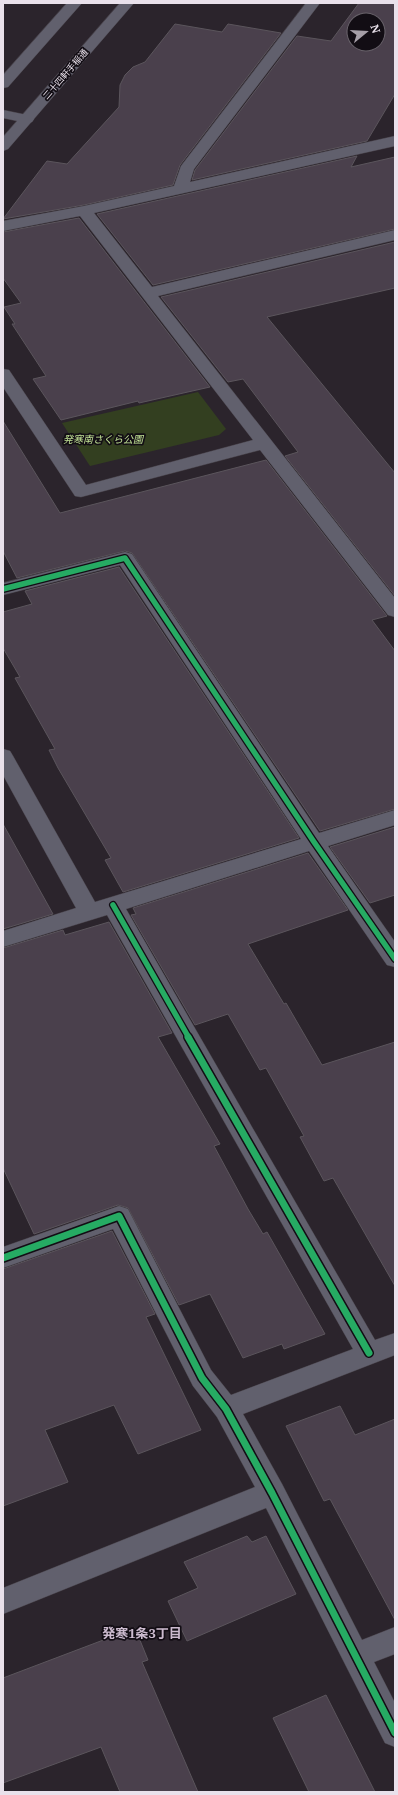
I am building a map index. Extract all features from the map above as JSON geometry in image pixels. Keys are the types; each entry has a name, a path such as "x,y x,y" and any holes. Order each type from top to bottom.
{"street":[{"path":"3,84 75,3"},
{"name":"二十四軒手稲通","path":"3,146 127,3"},
{"path":"181,189 186,169 313,3"},
{"path":"3,114 27,119"},
{"path":"394,126 395,130"},
{"path":"3,226 84,211 395,141"},
{"path":"84,211 395,611"},
{"path":"148,293 395,235"},
{"path":"3,374 81,492 264,443"},
{"path":"3,590 125,558 314,842 395,959"},
{"path":"3,756 89,912"},
{"path":"3,939 395,817"},
{"path":"113,905 369,1353"},
{"path":"3,1258 119,1216 202,1378 226,1408 272,1493 395,1733"},
{"path":"226,1408 395,1344"},
{"path":"3,1601 272,1493"},
{"path":"356,1656 395,1640"}],"green space":[{"name":"発寒南さくら公園","path":"198,392 226,429 219,435 90,466 62,423"}],"building":[{"path":"359,3 395,3 395,94 367,141 192,180 195,170 297,36 331,41 346,21 346,52 386,52 386,12 352,12"},
{"path":"175,24 222,32 228,24 281,33 180,165 173,185 84,205 3,219 47,161 67,164 119,107 120,85 125,75 133,67 145,62"},
{"path":"357,156 351,167 395,157 395,229 153,285 97,214"},
{"path":"79,218 210,387 139,403 138,401 61,420 33,379 46,376 12,324 15,324 4,307 21,303 3,278 3,232"},
{"path":"395,242 395,288 267,317 395,473 395,596 285,456 298,452 243,379 228,382 161,297"},
{"path":"3,421 60,513 266,460 387,616 372,620 395,651 395,809 320,831 132,553 125,551 17,578 3,551"},
{"path":"119,567 299,838 123,892 105,860 111,858 58,768 49,750 55,749 15,678 20,677 3,648 3,612 32,604 25,591"},
{"path":"3,824 53,914 3,929"},
{"path":"395,827 395,895 370,903 330,847"},
{"path":"308,853 348,910 248,944 284,1004 286,1003 322,1065 395,1042 395,1286 333,1178 324,1181 300,1137 304,1136 266,1068 260,1070 228,1014 195,1025 131,915 136,914 133,908"},
{"path":"109,922 172,1033 158,1037 220,1144 214,1146 248,1209 263,1234 267,1232 325,1334 284,1349 282,1344 243,1358 210,1294 179,1305 128,1208 118,1205 34,1234 3,1168 3,948 63,930 65,935"},
{"path":"112,1231 155,1314 146,1317 201,1430 138,1454 114,1405 45,1430 68,1482 3,1506 3,1269"},
{"path":"340,1406 355,1435 395,1419 395,1620 330,1499 324,1501 286,1426"},
{"path":"247,1536 252,1542 266,1536 296,1594 187,1641 168,1601 198,1588 184,1562"},
{"path":"135,1628 148,1660 142,1662 198,1792 120,1792 101,1747 3,1783 3,1678"},
{"path":"326,1695 375,1792 309,1792 273,1718"}],"cycle path":[{"path":"3,589 125,558 314,842 395,959"},
{"path":"113,905 369,1353"},
{"path":"3,1258 119,1216 202,1378 226,1409 272,1493 395,1733"}],"district":[{"name":"発寒1条3丁目","path":"142,1633"}]}
